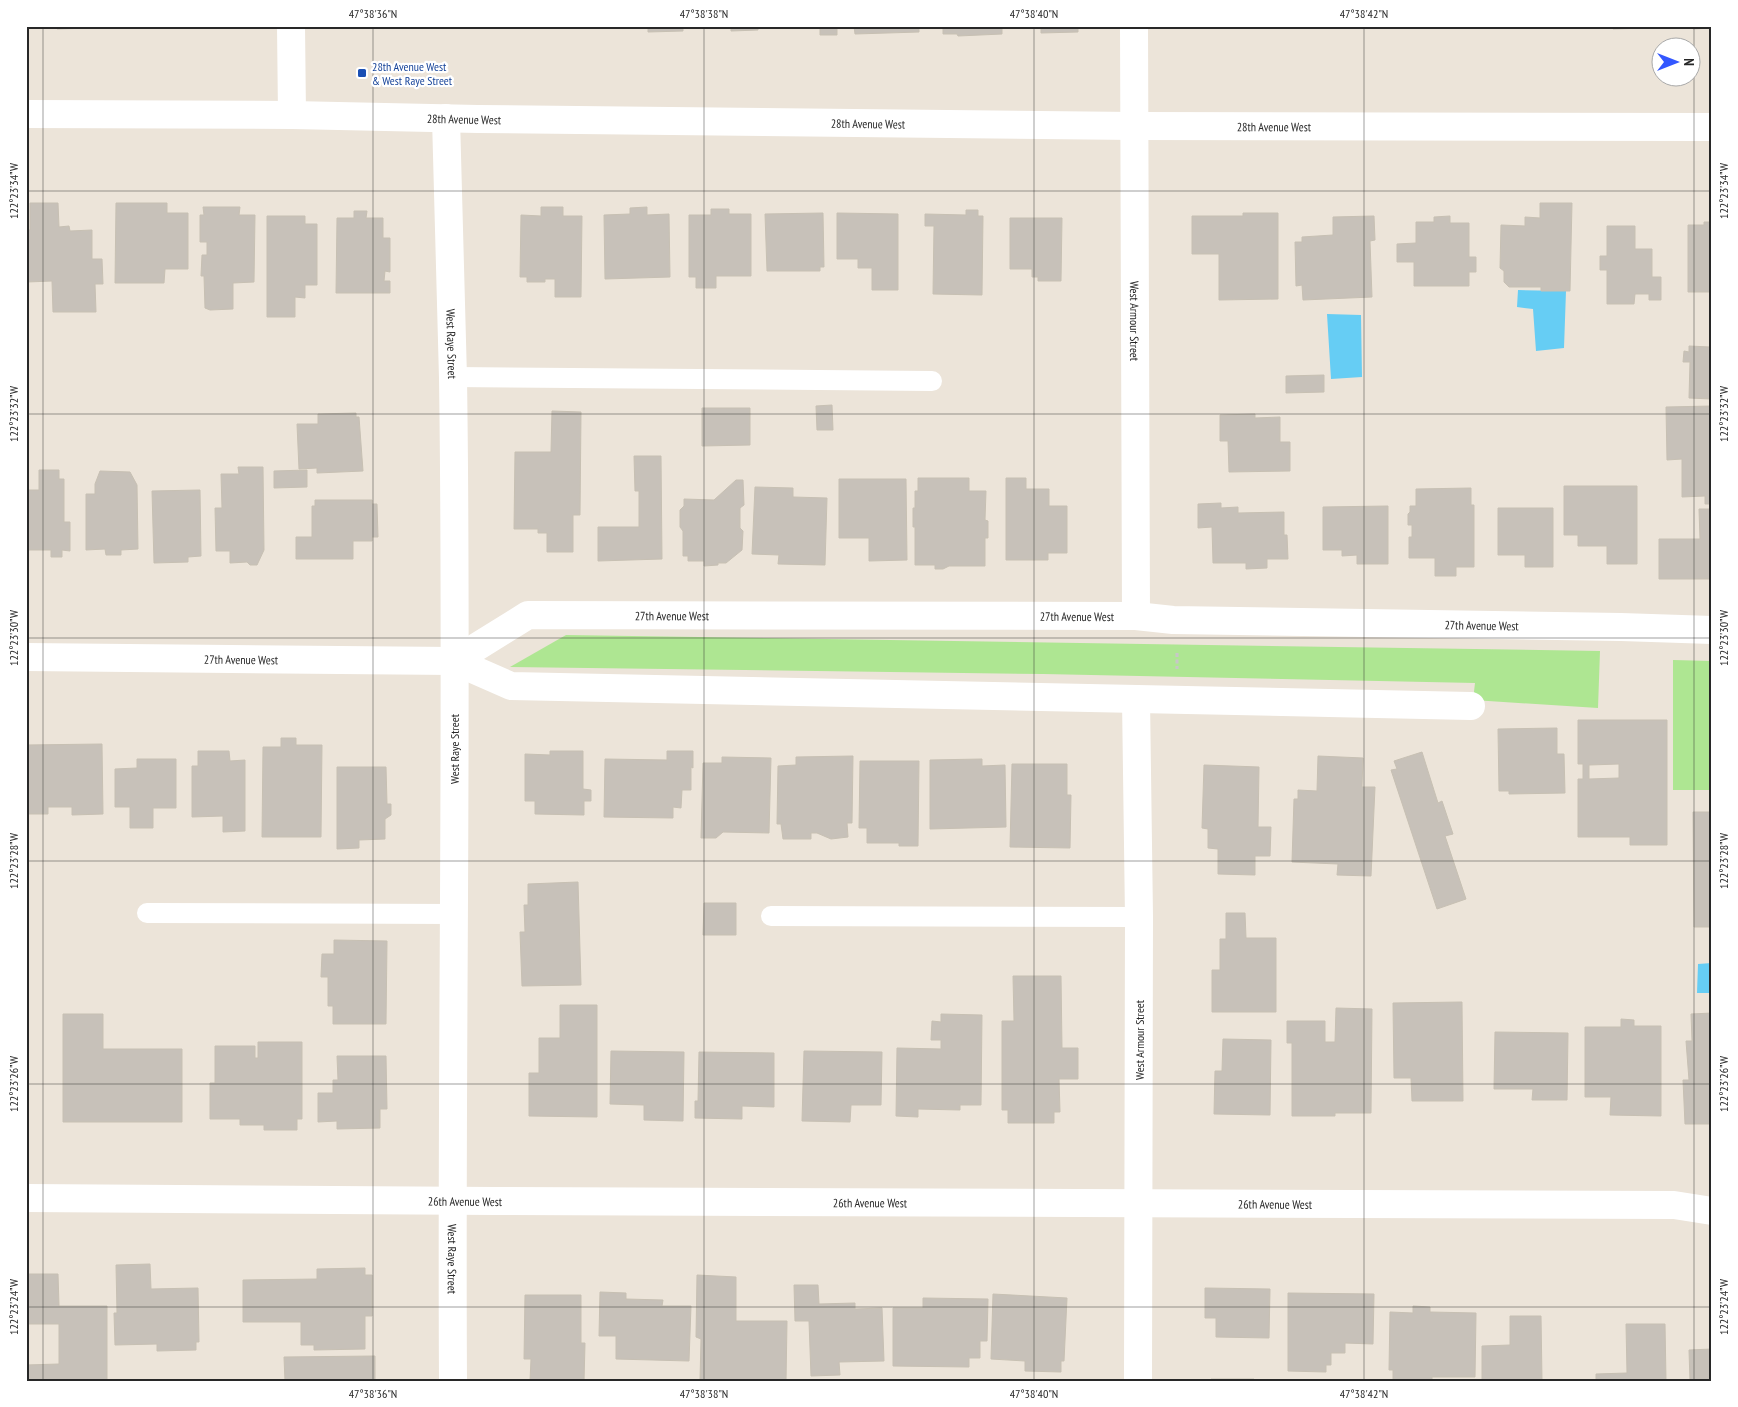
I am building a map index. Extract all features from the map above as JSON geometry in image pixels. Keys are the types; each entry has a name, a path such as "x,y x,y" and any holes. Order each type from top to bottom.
{"street":[{"path":"292,26 292,115"},
{"name":"West Armour Street","path":"1134,26 1136,616"},
{"name":"28th Avenue West","path":"26,114 292,115 1134,126 1712,127"},
{"name":"West Raye Street","path":"446,118 453,377 453,1381"},
{"name":"27th Avenue West","path":"454,661 528,615 1136,616 1173,620 1621,626 1712,630"},
{"name":"27th Avenue West","path":"26,657 454,661 511,686 1470,706"},
{"name":"West Armour Street","path":"1136,699 1139,917 1138,1381"},
{"name":"26th Avenue West","path":"26,1198 1674,1205 1712,1211"}],"lane":[{"path":"453,377 932,381"},
{"path":"147,913 454,914"},
{"path":"771,916 1139,917"}],"path":[{"path":"1177,646 1177,675"}],"green space":[{"path":"566,635 1600,651 1598,708 1473,700 1475,683 1043,674 510,667"},
{"path":"1673,660 1712,661 1712,790 1673,790"}],"water":[{"path":"1518,290 1566,291 1564,348 1536,351 1533,309 1517,307"},
{"path":"1327,314 1361,315 1362,377 1331,379"},
{"path":"1712,963 1712,993 1697,993 1698,964"}],"building":[{"path":"57,26 124,26 124,27 57,29"},
{"path":"574,26 602,26 602,28 574,28"},
{"path":"648,26 683,26 683,31 648,32"},
{"path":"731,26 758,26 758,30 731,31"},
{"path":"820,26 837,26 837,35 820,35"},
{"path":"854,26 919,26 919,32 855,34"},
{"path":"943,26 1002,26 1002,34 958,36 957,34 943,34"},
{"path":"1041,26 1078,26 1078,32 1041,33"},
{"path":"1613,26 1646,26 1647,28 1613,29"},
{"path":"1693,26 1712,26 1712,28 1693,29"},
{"path":"30,203 58,203 59,227 69,226 70,231 92,230 92,259 102,259 103,284 95,284 96,312 53,312 52,281 27,282 26,230 30,230"},
{"path":"116,203 167,203 167,213 188,213 188,269 165,269 164,283 115,283"},
{"path":"1540,203 1572,203 1570,291 1541,291 1541,287 1509,287 1504,282 1504,271 1500,268 1501,225 1525,226 1525,217 1540,218"},
{"path":"203,207 240,207 239,215 255,215 254,282 233,283 233,309 210,310 205,308 204,276 201,276 202,255 207,255 207,242 200,242 200,215 204,215"},
{"path":"541,207 563,207 563,216 582,216 581,297 555,297 555,279 545,279 545,282 527,282 527,277 520,277 521,215 541,216"},
{"path":"647,207 647,215 669,214 670,277 605,279 604,215 630,214 630,208"},
{"path":"711,209 729,209 729,214 751,214 751,276 716,276 716,288 696,288 696,277 689,277 689,215 711,215"},
{"path":"966,210 978,210 978,216 983,216 982,295 933,294 934,226 925,226 925,214 966,215"},
{"path":"354,211 367,211 366,218 383,218 383,238 390,238 390,272 385,271 384,281 390,281 390,293 336,293 337,218 354,218"},
{"path":"823,213 824,267 820,267 820,271 767,271 765,214"},
{"path":"837,213 898,214 898,290 872,290 872,268 858,268 858,259 837,259"},
{"path":"1243,213 1278,213 1278,299 1219,300 1219,254 1192,254 1192,216 1243,216"},
{"path":"267,216 305,216 305,224 317,224 317,285 305,285 305,298 295,297 295,317 267,317"},
{"path":"1374,216 1375,240 1370,241 1372,297 1303,300 1302,285 1296,286 1295,242 1302,242 1302,237 1333,235 1333,217"},
{"path":"1450,216 1450,223 1469,223 1469,257 1476,257 1476,272 1469,272 1469,286 1414,286 1414,262 1397,262 1397,244 1416,243 1416,222 1434,222 1434,217"},
{"path":"1010,218 1062,218 1061,281 1038,281 1038,277 1032,277 1032,269 1010,269"},
{"path":"1704,222 1712,222 1712,292 1688,292 1688,225 1704,225"},
{"path":"1607,226 1635,226 1635,249 1652,249 1652,277 1661,277 1661,300 1649,300 1649,294 1635,294 1634,304 1607,304 1607,270 1600,270 1600,256 1607,256"},
{"path":"1710,339 1712,339 1712,399 1689,398 1690,362 1683,362 1684,351 1689,352 1689,346 1710,347"},
{"path":"1324,375 1324,392 1286,393 1286,376"},
{"path":"832,405 833,430 817,430 816,406"},
{"path":"1712,406 1712,504 1705,504 1705,496 1682,497 1682,459 1667,460 1666,407"},
{"path":"702,408 750,408 750,445 702,446"},
{"path":"552,411 581,412 580,515 573,515 573,552 547,552 547,533 538,533 538,529 514,529 515,452 551,452"},
{"path":"356,413 356,417 359,417 363,471 317,473 317,468 299,469 297,424 318,424 318,414"},
{"path":"1255,414 1255,418 1280,417 1280,442 1290,442 1290,471 1229,472 1228,441 1220,441 1220,415"},
{"path":"634,456 661,456 662,559 598,561 598,527 639,527 639,491 635,491"},
{"path":"238,467 263,467 264,550 257,565 250,565 247,562 230,563 230,551 216,551 215,508 222,508 221,474 239,474"},
{"path":"39,470 59,470 59,479 64,479 64,522 70,522 70,551 62,550 62,557 51,557 51,550 26,550 26,490 39,490"},
{"path":"307,470 307,487 274,488 274,471"},
{"path":"100,471 130,472 137,485 138,549 121,550 121,555 106,555 105,549 86,550 86,494 95,494 95,484"},
{"path":"918,478 969,478 969,491 986,491 985,520 988,521 988,538 985,538 985,566 949,566 943,569 935,569 935,565 915,565 913,508 915,508 915,491 918,491"},
{"path":"1006,478 1026,478 1026,489 1049,489 1049,506 1067,506 1067,553 1048,553 1048,560 1006,560"},
{"path":"839,479 906,479 907,560 869,561 869,538 839,538"},
{"path":"736,480 743,480 744,505 740,508 740,528 743,531 742,550 726,563 718,563 718,565 704,566 704,561 688,561 688,556 683,556 683,531 680,527 680,510 684,506 684,499 714,500"},
{"path":"1564,486 1637,486 1637,564 1607,564 1607,546 1578,546 1578,535 1564,535"},
{"path":"755,487 793,488 793,497 827,498 825,565 778,564 779,555 752,554"},
{"path":"1471,488 1471,505 1474,505 1474,567 1456,567 1456,576 1435,576 1435,558 1409,558 1409,537 1412,537 1412,525 1408,525 1408,514 1410,506 1416,506 1416,489"},
{"path":"200,490 201,556 188,557 188,562 154,563 152,491"},
{"path":"315,500 372,500 372,504 377,504 378,537 372,537 372,541 353,541 353,559 296,559 296,537 312,537 312,506 315,506"},
{"path":"1221,503 1221,508 1238,507 1238,513 1284,512 1284,535 1287,535 1288,559 1267,559 1267,568 1246,569 1246,563 1213,563 1212,527 1198,528 1198,504"},
{"path":"1388,506 1388,564 1357,564 1357,555 1342,556 1342,550 1323,550 1323,507"},
{"path":"1498,508 1553,508 1553,567 1525,567 1525,555 1498,555"},
{"path":"1699,509 1712,509 1712,579 1659,579 1659,539 1700,539"},
{"path":"1578,720 1667,720 1667,845 1630,845 1630,837 1578,837 1578,779 1583,779 1583,764 1578,764","holes":["1619,764 1619,778 1589,779 1589,765"]},
{"path":"1557,728 1557,754 1564,754 1565,793 1509,794 1509,791 1499,791 1498,729"},
{"path":"281,738 296,738 296,745 322,745 321,837 262,837 263,747 281,747"},
{"path":"102,744 103,814 72,815 72,807 48,807 48,814 26,814 26,745"},
{"path":"198,751 229,751 230,761 245,760 245,831 223,832 223,816 192,817 192,766 198,766"},
{"path":"550,751 583,751 583,789 591,790 591,801 584,801 584,815 535,814 535,801 525,801 525,754 550,755"},
{"path":"667,751 693,751 691,790 682,790 681,808 673,807 673,818 604,817 605,759 667,760"},
{"path":"1422,752 1438,803 1442,801 1453,834 1445,836 1466,899 1437,909 1391,770 1397,769 1394,761"},
{"path":"853,756 852,823 847,823 848,837 831,839 817,833 811,833 811,839 783,839 781,824 777,824 778,766 796,765 796,757"},
{"path":"1318,756 1363,758 1362,787 1375,787 1371,876 1337,875 1338,864 1292,862 1294,799 1298,799 1298,790 1317,791"},
{"path":"722,757 771,758 769,833 723,832 716,838 701,838 703,763 722,763"},
{"path":"137,759 176,759 176,808 153,808 153,828 130,828 130,807 115,807 115,769 137,768"},
{"path":"982,759 982,766 1005,765 1006,827 930,829 930,760"},
{"path":"860,761 919,761 918,846 899,846 899,843 867,843 867,828 859,828"},
{"path":"1012,764 1067,764 1067,795 1071,795 1070,848 1010,847"},
{"path":"1204,765 1259,767 1258,827 1271,827 1270,856 1255,856 1255,875 1218,874 1218,849 1208,848 1208,829 1202,828"},
{"path":"337,767 386,767 387,804 391,804 391,815 385,819 385,839 359,840 359,848 337,849"},
{"path":"1693,812 1712,812 1712,927 1694,927"},
{"path":"578,882 581,985 522,986 520,932 525,932 524,905 528,905 528,884"},
{"path":"704,903 736,903 736,935 703,935"},
{"path":"1226,913 1245,913 1246,938 1276,938 1276,1012 1212,1012 1212,970 1220,970 1220,939 1226,939"},
{"path":"334,940 387,941 386,1024 333,1024 333,1006 328,1006 328,977 321,977 322,954 334,954"},
{"path":"1013,976 1061,976 1062,1048 1078,1048 1078,1079 1059,1079 1060,1112 1054,1112 1054,1123 1008,1123 1008,1110 1002,1110 1002,1021 1014,1021"},
{"path":"1462,1002 1463,1101 1412,1101 1411,1078 1394,1078 1393,1003"},
{"path":"560,1005 597,1005 597,1117 529,1116 529,1073 539,1073 539,1038 560,1038"},
{"path":"1336,1008 1372,1009 1371,1113 1335,1113 1335,1116 1292,1116 1292,1043 1287,1043 1287,1021 1325,1021 1325,1042 1335,1042"},
{"path":"1712,1013 1712,1124 1685,1124 1683,1080 1689,1080 1686,1041 1692,1041 1691,1014"},
{"path":"63,1014 103,1014 103,1049 182,1049 182,1122 63,1122"},
{"path":"941,1014 982,1015 981,1105 960,1105 960,1110 918,1109 918,1117 896,1116 897,1048 941,1049 941,1040 931,1040 932,1021 941,1022"},
{"path":"1621,1019 1634,1020 1634,1026 1661,1026 1661,1116 1610,1115 1611,1097 1585,1097 1585,1027 1621,1027"},
{"path":"1495,1032 1568,1033 1567,1100 1532,1100 1533,1089 1494,1089"},
{"path":"1223,1039 1271,1040 1270,1115 1214,1114 1215,1071 1222,1071"},
{"path":"258,1042 302,1042 302,1119 297,1119 297,1130 264,1130 264,1125 240,1125 240,1119 210,1119 210,1083 215,1083 215,1046 255,1046 255,1058 258,1058"},
{"path":"611,1051 684,1052 683,1121 644,1120 644,1105 610,1104"},
{"path":"804,1051 882,1052 881,1105 851,1105 850,1122 802,1121"},
{"path":"699,1052 774,1053 774,1107 742,1106 742,1119 695,1118 695,1101 698,1101"},
{"path":"337,1056 386,1056 387,1109 380,1109 380,1128 337,1129 337,1121 318,1122 318,1093 333,1093 333,1080 338,1080"},
{"path":"150,1264 151,1289 198,1288 199,1342 196,1342 196,1350 157,1351 157,1344 115,1345 114,1313 117,1313 116,1265"},
{"path":"365,1268 365,1275 372,1275 372,1316 365,1316 365,1349 314,1350 314,1345 301,1345 301,1322 243,1322 243,1280 317,1279 317,1269"},
{"path":"26,1274 58,1274 59,1306 107,1306 107,1381 26,1381 26,1365 59,1364 59,1324 26,1324"},
{"path":"697,1275 736,1277 736,1321 787,1321 786,1381 700,1381 701,1339 696,1337"},
{"path":"794,1285 818,1285 819,1304 855,1303 855,1309 882,1308 884,1361 839,1362 840,1375 811,1376 809,1321 795,1321"},
{"path":"1205,1288 1270,1289 1269,1338 1216,1337 1216,1318 1205,1318"},
{"path":"600,1292 626,1293 626,1299 663,1300 662,1306 691,1306 689,1361 616,1359 616,1336 599,1336"},
{"path":"1288,1293 1374,1294 1373,1344 1345,1343 1345,1353 1331,1353 1331,1365 1326,1365 1326,1372 1288,1371"},
{"path":"993,1294 1067,1298 1064,1361 1061,1361 1061,1372 1025,1371 1025,1361 991,1359"},
{"path":"525,1295 581,1295 581,1343 585,1343 584,1381 530,1381 531,1359 524,1359"},
{"path":"923,1298 988,1299 987,1341 980,1341 980,1358 969,1358 969,1367 893,1366 893,1308 923,1308"},
{"path":"1413,1306 1430,1307 1430,1312 1476,1313 1475,1377 1432,1377 1432,1381 1393,1380 1393,1370 1389,1370 1390,1312 1413,1313"},
{"path":"1510,1316 1541,1316 1542,1381 1482,1381 1482,1346 1510,1345"},
{"path":"1626,1324 1665,1324 1666,1381 1596,1381 1596,1374 1627,1373"},
{"path":"1712,1349 1712,1381 1690,1381 1689,1350"},
{"path":"375,1356 375,1381 285,1381 284,1357"},
{"path":"1211,1379 1254,1379 1254,1381 1211,1381"}],"place":[{"name":"28th Avenue West & West Raye Street","path":"362,73"}]}
